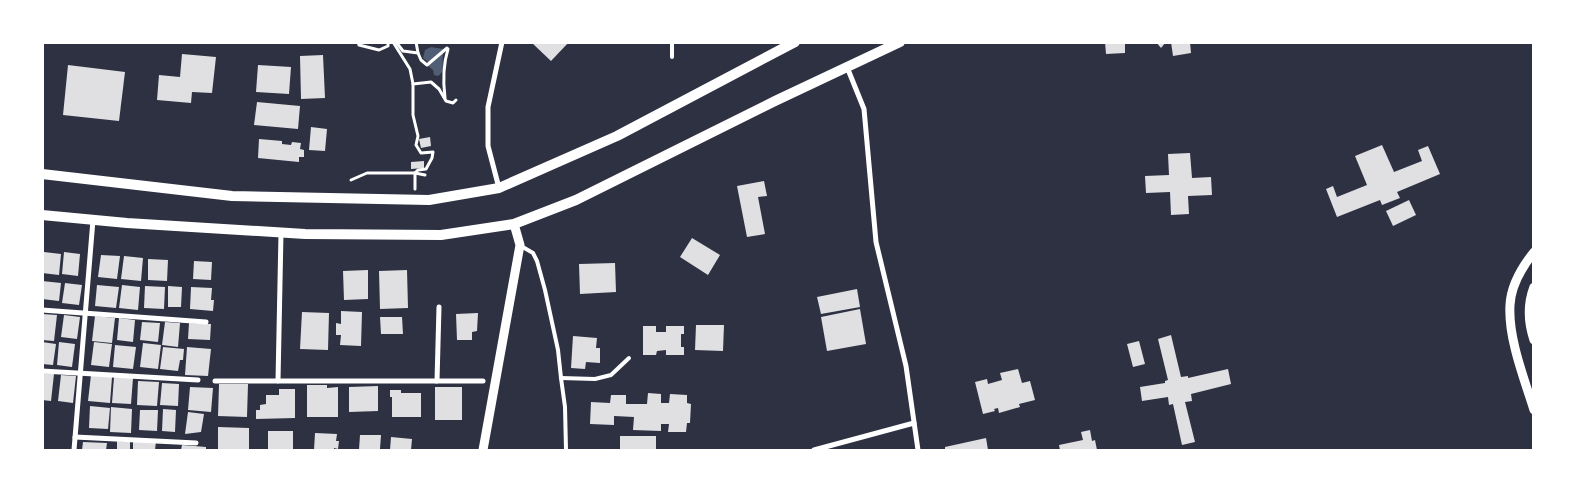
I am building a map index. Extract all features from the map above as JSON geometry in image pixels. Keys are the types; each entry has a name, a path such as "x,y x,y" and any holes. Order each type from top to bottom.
{"main road":[{"path":"42,174 232,196 429,200 499,188 617,136 795,42"},
{"path":"42,215 280,232 441,235 514,224 576,200 847,66 900,42"}],"street":[{"path":"499,188 488,146 488,107 502,42"},
{"path":"847,66 864,109 876,242 906,366 918,450"},
{"path":"74,450 93,220"},
{"path":"483,450 520,245 514,224"},
{"path":"278,381 280,232"},
{"path":"1534,252 1530,266 1515,283 1510,304 1510,324 1534,410"},
{"path":"1534,287 1529,306 1530,328 1534,340"},
{"path":"437,381 439,307"},
{"path":"42,310 206,322"},
{"path":"42,371 198,380"},
{"path":"215,381 483,381"},
{"path":"814,450 914,423"},
{"path":"75,437 196,443"}],"lane":[{"path":"672,42 672,57"},
{"path":"520,245 533,253 537,262 558,350 565,407 566,450"},
{"path":"562,378 595,379 611,375 629,358"}],"path":[{"path":"358,42 359,45 379,50 388,46 388,42"},
{"path":"395,42 403,51 418,53"},
{"path":"395,42 410,69 413,84 413,115 418,136 416,145 422,153 433,152 426,169 418,170 415,173"},
{"path":"416,42 421,60 427,65 448,49 444,86 446,101"},
{"path":"413,84 431,82 439,89 446,101 453,103 456,100"},
{"path":"351,180 367,173 415,173 425,175"},
{"path":"413,200 415,173"}],"water":[{"path":"431,47 443,49 444,52 443,68 438,76 434,75 433,70 428,66 428,62 423,58 425,50"}],"building":[{"path":"531,42 569,42 551,61"},
{"path":"1105,42 1125,42 1125,53 1106,54"},
{"path":"1156,42 1166,42 1161,48"},
{"path":"1171,42 1190,42 1191,53 1173,56"},
{"path":"182,54 216,57 212,93 192,92 191,103 157,100 159,75 180,77"},
{"path":"323,55 325,98 301,99 300,56"},
{"path":"68,65 125,72 119,121 63,115"},
{"path":"258,65 291,67 289,94 256,92"},
{"path":"257,102 300,106 298,129 254,125"},
{"path":"311,127 327,129 325,151 309,150"},
{"path":"430,137 431,146 421,148 419,139"},
{"path":"259,139 282,141 282,144 291,145 292,142 301,143 300,149 304,150 304,157 299,157 299,162 258,158"},
{"path":"1382,145 1394,172 1422,161 1418,150 1428,146 1440,174 1397,192 1400,198 1382,205 1380,200 1337,217 1326,189 1333,186 1337,197 1367,185 1355,156"},
{"path":"1190,153 1192,178 1211,177 1212,195 1188,196 1189,214 1171,215 1170,192 1146,193 1145,176 1169,175 1168,154"},
{"path":"424,161 424,168 411,169 411,162"},
{"path":"764,181 767,196 758,197 765,234 747,237 737,186"},
{"path":"1409,200 1416,215 1393,226 1386,211"},
{"path":"692,238 720,255 708,275 680,257"},
{"path":"44,252 61,254 59,275 42,273"},
{"path":"64,252 80,254 78,276 62,274"},
{"path":"101,255 120,256 117,279 98,277"},
{"path":"124,256 143,258 141,281 121,279"},
{"path":"148,259 168,260 167,281 148,280"},
{"path":"194,261 212,262 211,280 193,279"},
{"path":"615,263 616,292 580,294 579,264"},
{"path":"368,270 368,299 344,300 343,271"},
{"path":"407,270 408,308 380,309 379,271"},
{"path":"42,281 61,283 59,301 42,299"},
{"path":"65,283 82,285 79,305 62,303"},
{"path":"97,285 119,287 116,308 95,306"},
{"path":"122,285 140,287 138,310 119,308"},
{"path":"145,286 165,287 164,309 144,308"},
{"path":"168,286 182,287 181,307 168,307"},
{"path":"191,287 212,288 211,300 214,300 213,311 190,309"},
{"path":"857,289 860,307 821,314 817,297"},
{"path":"860,309 866,344 827,351 821,317"},
{"path":"341,311 362,312 361,346 340,345 341,335 336,335 336,323 341,324"},
{"path":"302,312 329,313 328,350 300,349"},
{"path":"478,313 477,331 472,332 472,340 457,340 456,314"},
{"path":"42,314 57,315 54,341 42,340"},
{"path":"64,315 80,317 77,339 61,337"},
{"path":"95,316 115,318 112,343 92,341"},
{"path":"380,317 402,317 403,334 381,334"},
{"path":"119,318 135,320 133,342 117,340"},
{"path":"142,322 160,323 158,342 140,340"},
{"path":"165,322 180,323 178,347 162,345"},
{"path":"189,323 211,324 210,340 188,339"},
{"path":"696,325 724,325 723,351 695,350"},
{"path":"643,326 656,326 656,332 666,332 666,326 684,326 684,334 681,334 681,347 684,347 684,355 666,355 666,350 657,351 656,355 643,355"},
{"path":"1171,335 1181,377 1188,376 1188,378 1228,369 1231,384 1191,394 1192,401 1185,402 1195,442 1182,445 1173,404 1169,405 1168,397 1142,401 1140,387 1165,383 1168,380 1158,339"},
{"path":"573,336 597,338 596,348 600,348 600,363 586,362 585,369 571,368"},
{"path":"1139,341 1145,364 1133,367 1127,344"},
{"path":"42,342 56,344 53,365 42,364"},
{"path":"59,342 75,344 72,367 57,365"},
{"path":"94,342 112,344 109,367 91,365"},
{"path":"143,343 161,345 158,369 140,367"},
{"path":"115,345 136,347 133,369 113,367"},
{"path":"163,347 184,349 183,360 180,360 178,371 160,369"},
{"path":"187,347 211,349 208,376 185,375"},
{"path":"1018,369 1022,383 1030,381 1035,400 1019,404 1020,407 999,413 998,408 994,409 995,411 983,414 975,382 987,379 988,384 1002,380 1000,373"},
{"path":"42,373 54,374 51,401 42,400"},
{"path":"61,375 76,376 73,403 58,401"},
{"path":"91,375 112,377 110,403 88,401"},
{"path":"114,377 133,378 131,404 112,403"},
{"path":"138,381 159,382 157,406 137,405"},
{"path":"162,383 179,384 178,406 160,405"},
{"path":"219,384 248,384 247,417 218,416"},
{"path":"307,385 327,385 327,388 338,387 338,417 307,417"},
{"path":"378,386 378,411 349,412 349,387"},
{"path":"190,387 213,388 211,412 188,410"},
{"path":"435,387 462,387 462,420 435,420"},
{"path":"279,389 295,389 295,418 256,419 256,410 260,410 260,405 266,404 266,395 279,395"},
{"path":"390,390 401,390 401,393 421,393 421,417 392,417"},
{"path":"648,393 661,394 661,403 669,403 670,394 687,395 687,403 691,404 690,423 687,423 686,432 668,432 669,424 661,424 661,431 633,430 634,417 614,416 614,425 590,424 591,402 610,403 611,395 626,395 626,404 647,404"},
{"path":"90,406 110,408 108,429 89,428"},
{"path":"111,407 132,409 131,433 110,432"},
{"path":"163,409 176,410 175,432 162,431"},
{"path":"140,410 158,410 157,431 139,430"},
{"path":"188,412 204,414 201,432 185,434"},
{"path":"218,427 249,428 249,450 218,449"},
{"path":"1090,430 1092,441 1095,440 1097,450 1060,450 1059,445 1083,440 1081,432"},
{"path":"268,431 293,431 293,450 268,450"},
{"path":"315,433 337,434 336,441 339,441 338,449 314,450"},
{"path":"360,435 381,435 380,449 359,450"},
{"path":"620,436 656,436 656,450 620,450"},
{"path":"391,437 412,439 411,450 390,450"},
{"path":"986,438 988,450 945,450 945,447"},
{"path":"133,440 156,441 155,450 133,450"},
{"path":"117,441 130,442 130,450 117,450"},
{"path":"83,442 107,443 106,450 82,450"},
{"path":"182,445 206,447 206,450 181,450"}]}
